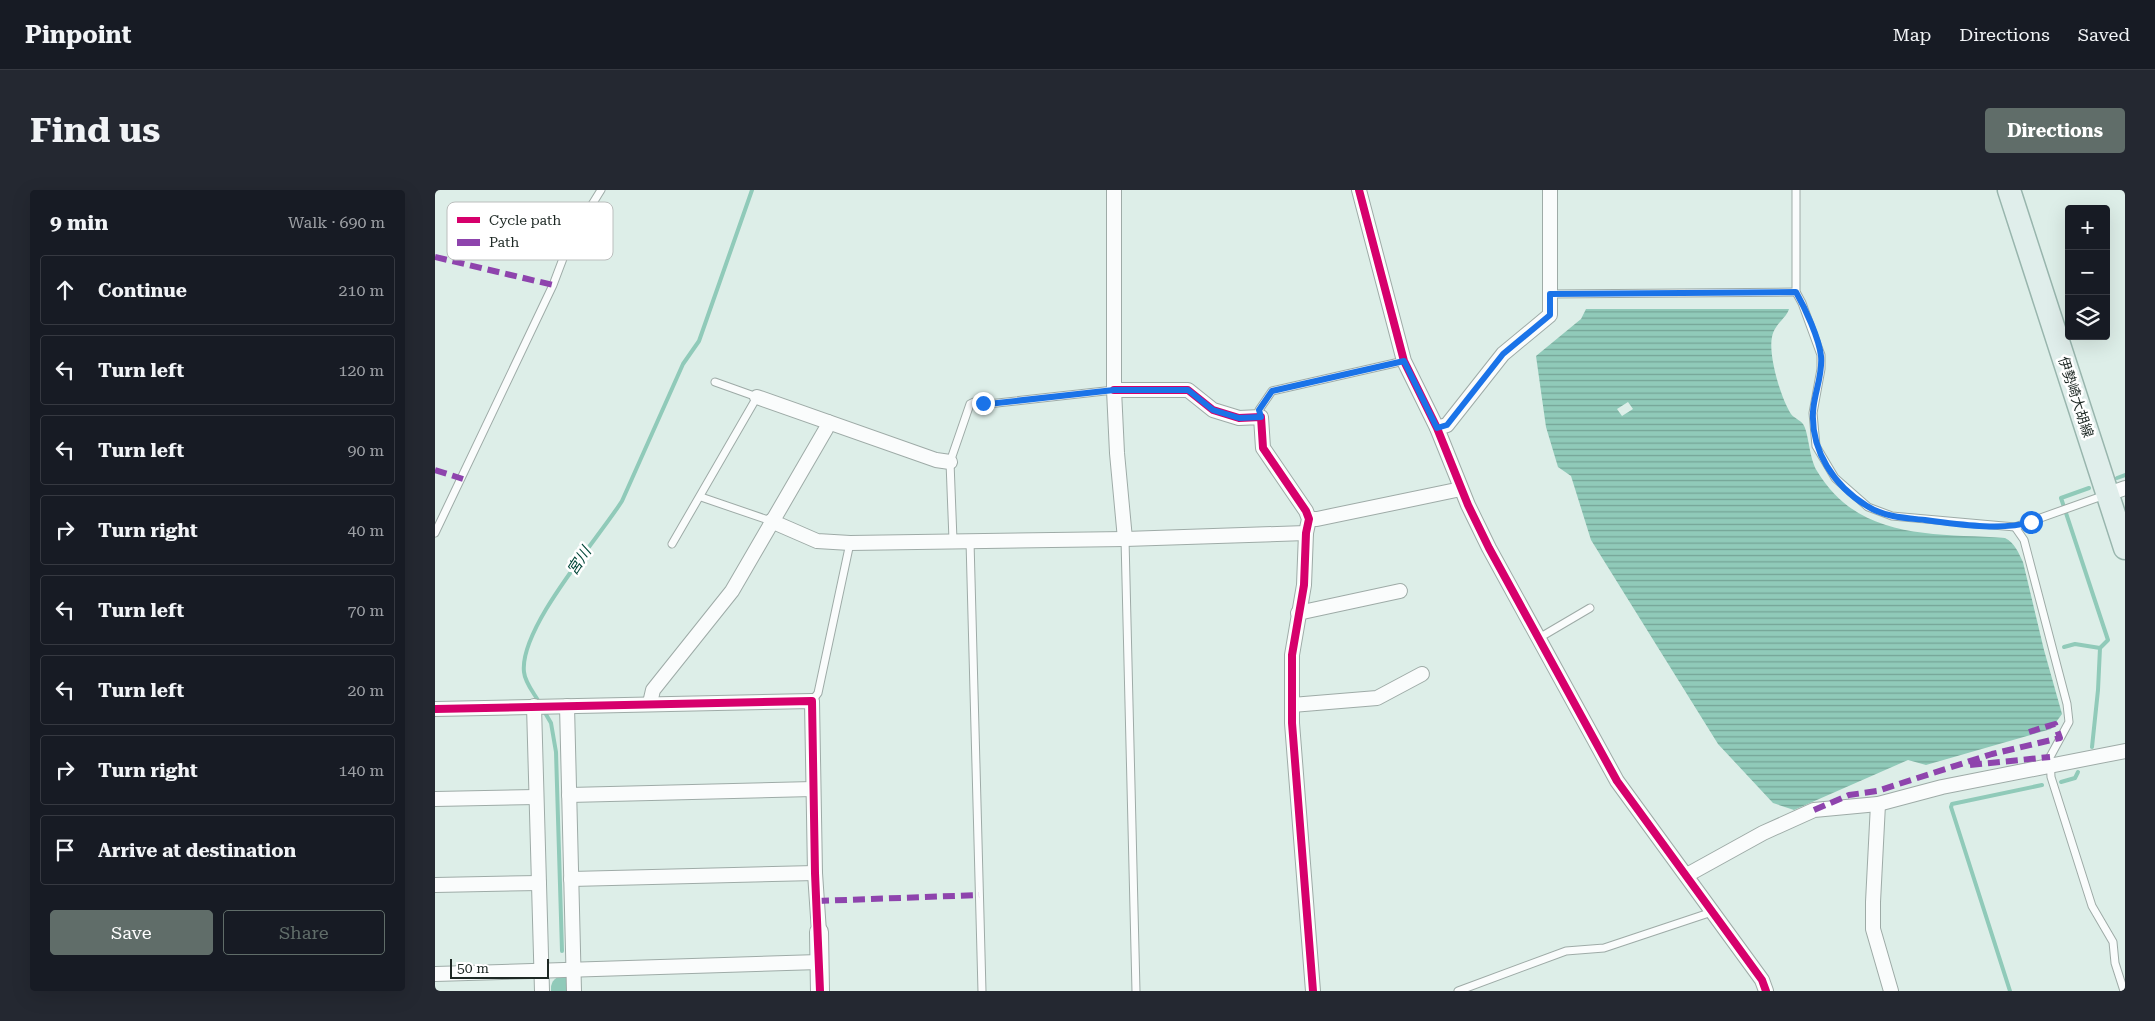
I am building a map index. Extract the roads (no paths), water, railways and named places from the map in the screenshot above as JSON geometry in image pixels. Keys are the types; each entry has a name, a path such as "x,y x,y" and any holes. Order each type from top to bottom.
{"main road":[{"name":"伊勢崎大胡線","path":"2009,190 2116,491 2125,548"}],"street":[{"path":"1114,190 1114,390 1117,453 1125,539"},
{"path":"1359,190 1404,361 1437,428 1461,489 1489,548 1617,781 1762,980 1766,991"},
{"path":"1437,428 1447,425 1511,346 1550,315 1550,190"},
{"path":"1114,390 1188,390 1213,410 1239,418 1261,417 1263,448 1306,510 1309,519 1305,533 1303,585 1292,655 1292,705 1299,836 1313,991"},
{"path":"757,397 936,460 950,462"},
{"path":"650,703 653,690 731,591 828,422"},
{"path":"1309,519 1317,519 1461,489"},
{"path":"771,521 817,541 849,543 1125,539 1305,533"},
{"path":"1298,613 1400,591"},
{"path":"1292,705 1377,698 1422,674"},
{"path":"435,709 812,701 815,873 820,991"},
{"path":"534,706 542,991"},
{"path":"567,706 573,991"},
{"path":"1687,876 1796,816 1814,810 1878,804 1942,787 2049,768 2125,751"},
{"path":"569,795 813,789"},
{"path":"435,799 536,797"},
{"path":"1878,804 1873,929 1891,991"},
{"path":"571,879 815,873"},
{"path":"435,885 539,883"},
{"path":"435,974 541,972 573,968 819,962"}],"lane":[{"path":"594,202 601,190"},
{"path":"1796,190 1796,292 1802,303 1821,355 1821,368 1813,413 1816,446 1835,478 1867,507 1892,516 1939,522 2015,527 2116,491"},
{"path":"435,534 545,302 563,260"},
{"path":"1550,294 1796,292"},
{"path":"1261,417 1259,410 1272,391 1404,361"},
{"path":"671,544 701,497 757,397 715,382"},
{"path":"953,540 950,462 970,404 974,402 988,404 1114,390"},
{"path":"701,497 771,521"},
{"path":"2015,527 2024,540 2067,704 2069,722 2050,757 2049,768 2092,906 2113,942 2115,963 2124,991"},
{"path":"1125,539 1136,991"},
{"path":"970,540 982,991"},
{"path":"812,701 818,693 849,543"},
{"path":"1539,638 1589,608"},
{"path":"1458,991 1566,951 1604,948 1712,912"}],"waterway":[{"name":"宮川","path":"539,702 528,684 524,672 526,654 534,632 562,584 622,501 683,364 699,341 752,190"},
{"path":"2117,478 2125,475"},
{"path":"2089,488 2061,498 2108,640 2100,648 2092,747"},
{"path":"2064,647 2075,644 2100,648"},
{"name":"宮川","path":"544,711 551,723 556,752 562,951"},
{"path":"2061,782 2075,778 2078,772"},
{"path":"2010,991 1951,807 1952,804 2042,785"}]}
